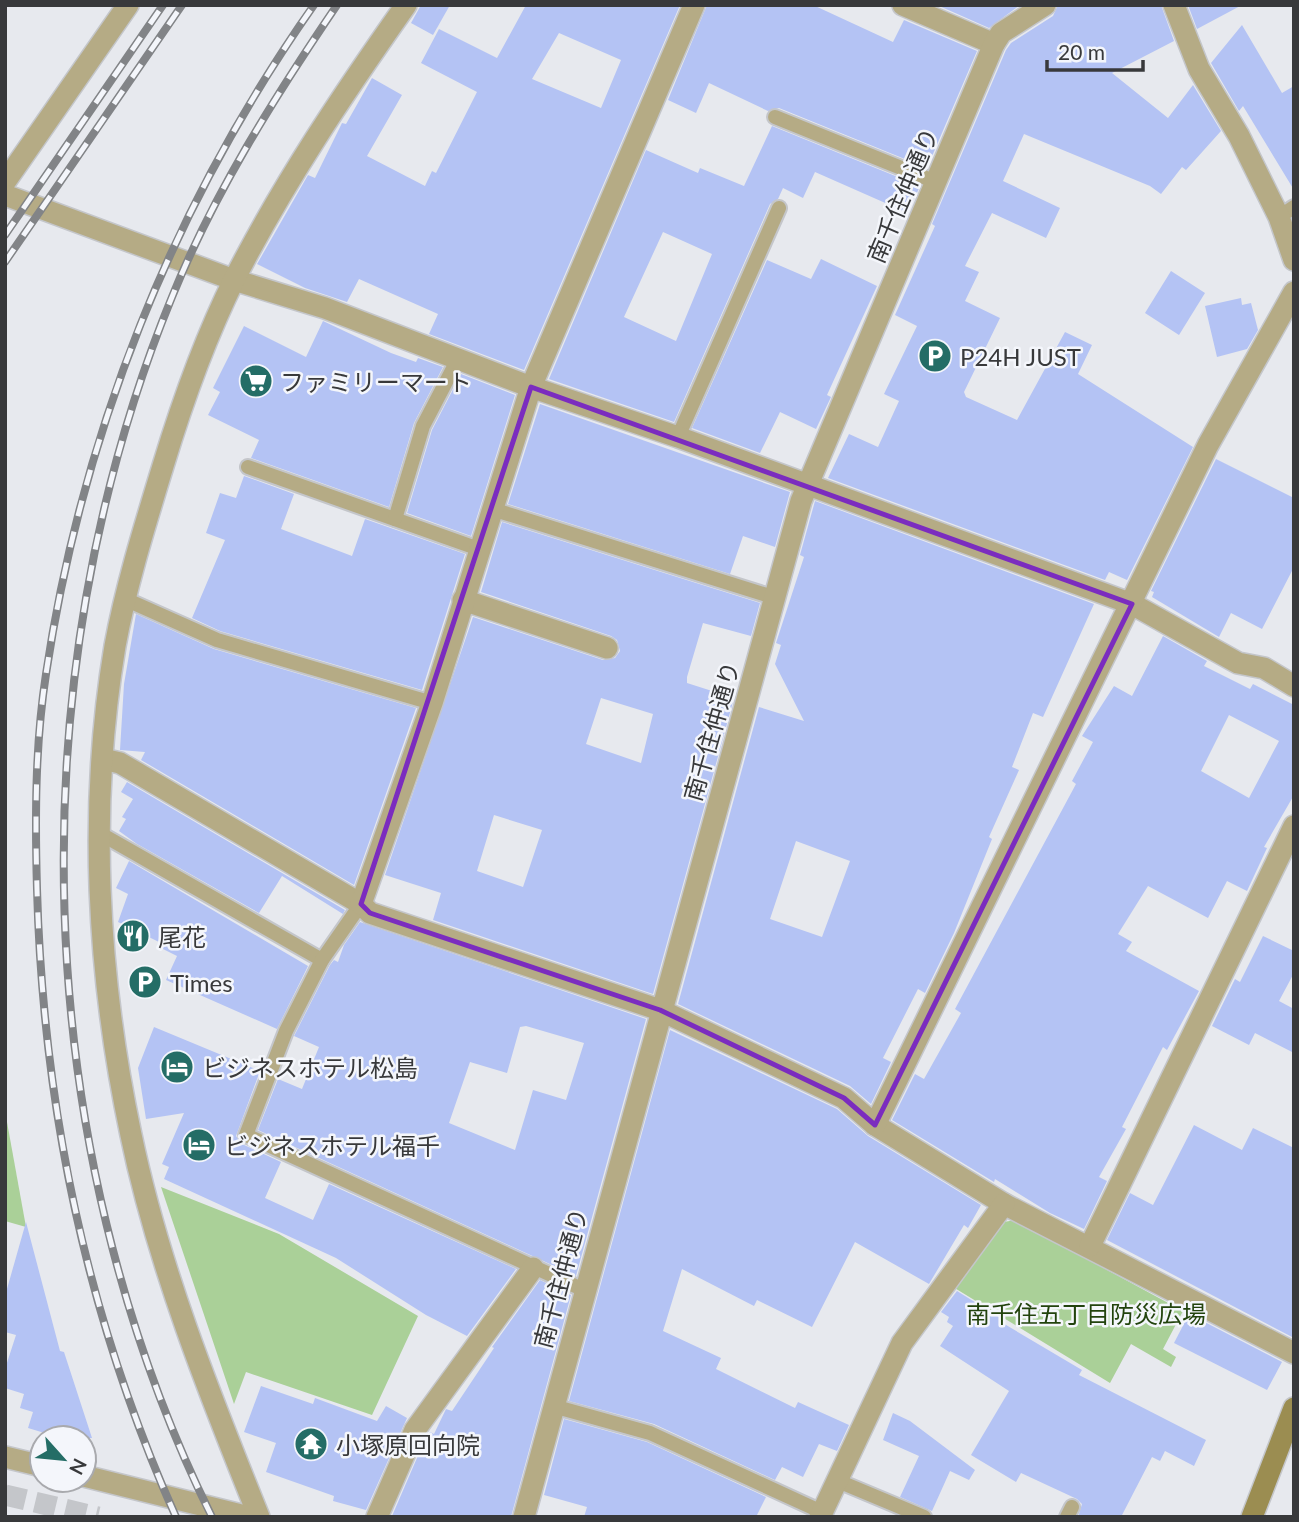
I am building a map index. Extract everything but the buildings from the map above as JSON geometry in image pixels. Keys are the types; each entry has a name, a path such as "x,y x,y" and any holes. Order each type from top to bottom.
{"street":[{"path":"5,182 128,5"},
{"path":"259,1517 188,1327 131,1138 104,962 101,834 103,759 116,642 147,516 181,406 234,280 330,114 406,5"},
{"path":"361,904 432,703 531,387 694,5"},
{"path":"903,5 994,44"},
{"name":"南千住仲通り","path":"524,1517 660,1010 807,485 994,44 1001,33 1045,5"},
{"path":"1174,5 1199,69 1286,212 1294,260"},
{"path":"5,195 234,280 325,308 531,387 678,437 1132,604 1238,663 1264,668 1294,686"},
{"path":"875,1125 1208,445 1294,292"},
{"path":"463,600 607,648"},
{"path":"103,759 120,763 361,904 370,913 660,1010 844,1098 875,1125 1004,1203 1294,1353"},
{"path":"1090,1246 1294,826"},
{"path":"821,1515 902,1343 1004,1203"},
{"path":"377,1517 415,1430 533,1268"},
{"path":"1252,1517 1294,1409"},
{"path":"5,1457 28,1463"},
{"path":"98,1479 249,1517"}],"lane":[{"path":"775,117 936,181"},
{"path":"678,437 779,208"},
{"path":"395,519 423,426 458,359"},
{"path":"248,467 479,549"},
{"path":"492,509 776,598"},
{"path":"127,600 217,640 432,703"},
{"path":"101,834 322,960"},
{"path":"361,904 322,960 286,1031 246,1135 584,1290"},
{"path":"554,1406 650,1433 821,1515"},
{"path":"838,1480 924,1517"}],"highlighted area":[{"path":"531,387 1132,604 875,1125 844,1098 660,1010 370,913 361,904"}],"green space":[{"path":"5,1111 26,1227 5,1221"},
{"path":"161,1187 279,1234 418,1316 372,1415 246,1372 234,1404"},
{"name":"南千住五丁目防災広場","path":"1015,1220 1183,1311 1163,1349 1176,1357 1171,1367 1131,1344 1110,1383 953,1287 1004,1222"}],"tunnel":[{"path":"5,1495 98,1517"}],"railway":[{"path":"5,235 163,5"},
{"path":"5,262 182,5"},
{"path":"176,1517 145,1442 94,1289 60,1131 41,970 36,835 40,728 46,674 62,584 83,496 109,409 141,324 177,241 218,160 263,81 314,5"},
{"path":"212,1517 151,1374 106,1224 78,1069 64,912 67,753 86,596 121,444 172,297 226,183 337,5"}],"place":[{"name":"P24H JUST","path":"935,356"},
{"name":"ファミリーマート","path":"256,381"},
{"name":"尾花","path":"133,936"},
{"name":"Times","path":"145,982"},
{"name":"ビジネスホテル松島","path":"177,1067"},
{"name":"ビジネスホテル福千","path":"199,1145"},
{"name":"小塚原回向院","path":"311,1444"}]}
